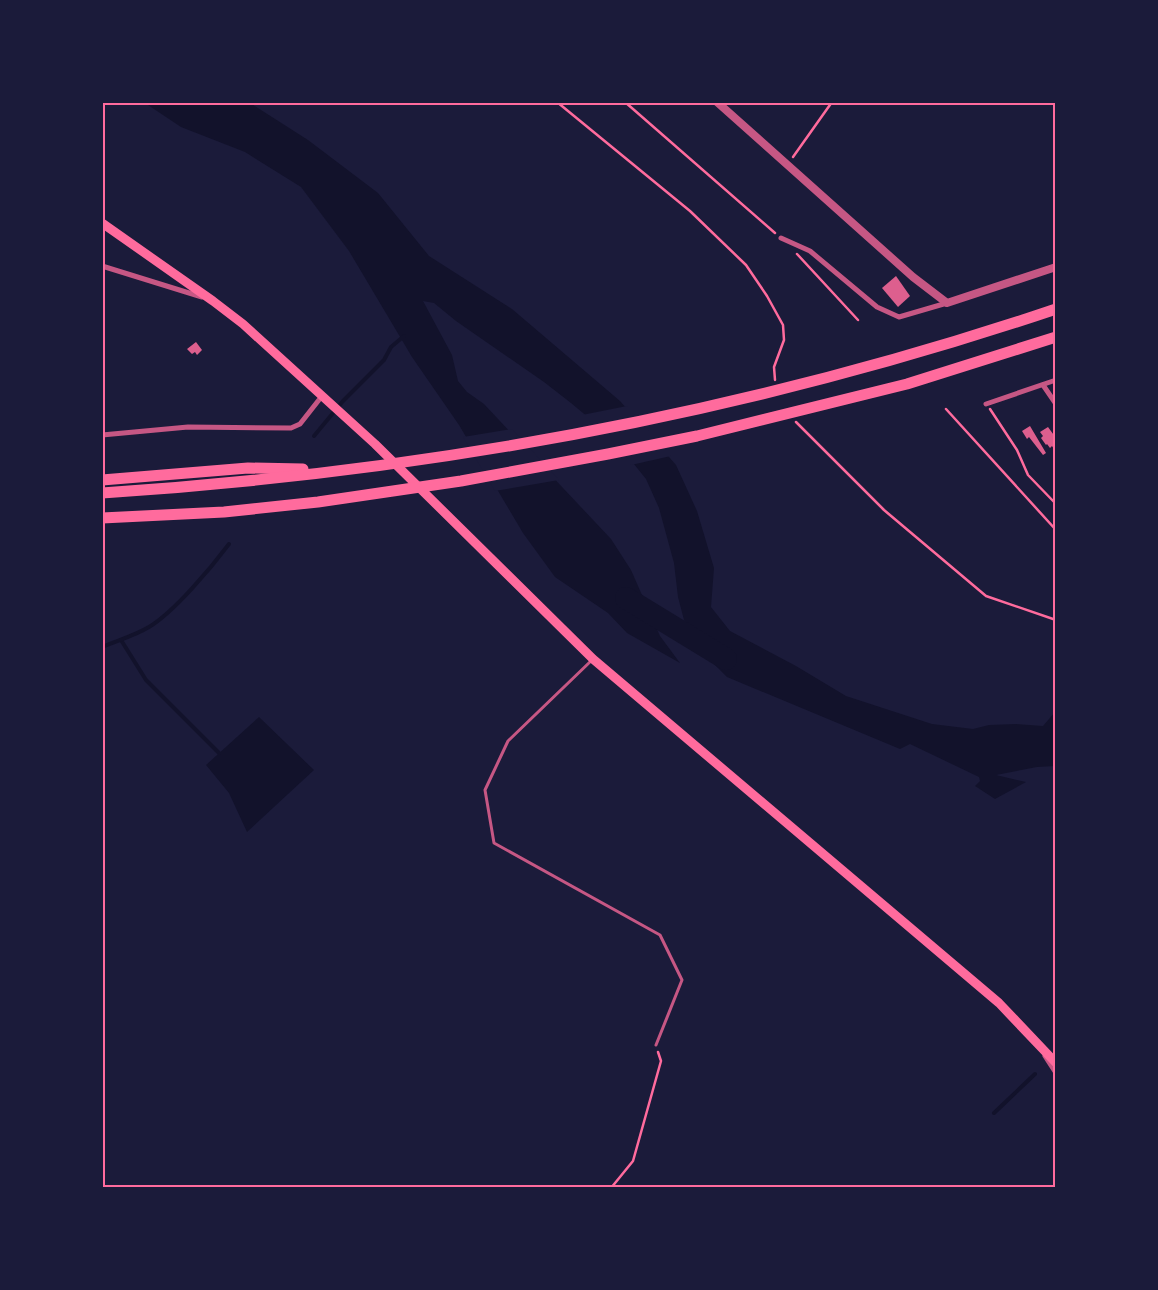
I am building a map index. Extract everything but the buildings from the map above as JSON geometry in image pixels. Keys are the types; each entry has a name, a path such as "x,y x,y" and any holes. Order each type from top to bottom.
{"highway":[{"path":"102,493 222,484 343,470 502,447 635,422 737,399 887,361 1056,309"},
{"path":"102,524 224,512 461,482 688,438 907,384 1056,337"},
{"path":"102,480 248,468 343,470"},
{"path":"102,518 224,512"}],"main road":[{"path":"102,223 214,300 322,395 593,659 999,1003 1056,1063"}],"street":[{"path":"717,102 913,277 947,303"},
{"path":"781,238 810,251 877,307 899,317 1056,267"},
{"path":"102,266 214,300"},
{"path":"986,404 1056,380"},
{"path":"1043,385 1056,404"},
{"path":"102,435 188,428 291,428 300,424 322,395"},
{"path":"1037,1044 1056,1073"}],"lane":[{"path":"593,659 508,741 485,790 494,844 660,935 682,980 656,1045"}],"path":[{"path":"625,102 781,238 858,320"},
{"path":"788,164 832,102"},
{"path":"986,404 1017,450 1028,475 1056,504"},
{"path":"946,409 1056,530"},
{"path":"610,1188 633,1161 661,1061 656,1045"}],"shaded area":[{"path":"145,103 250,103 308,140 378,193 429,256 512,309 620,401 676,465 697,511 714,568 711,607 730,631 796,666 846,696 932,724 973,729 989,725 1043,726 1055,712 1055,766 1037,767 996,775 1026,782 995,799 975,786 980,781 979,777 910,744 900,749 727,677 712,662 684,620 678,597 674,563 659,508 646,479 613,438 544,382 456,321 434,303 423,301 452,355 458,381 467,392 484,404 611,539 631,570 660,636 680,663 627,633 608,613 555,577 523,533 459,425 412,357 349,251 301,187 245,152 181,127"},
{"path":"259,717 314,770 247,832 229,793 206,765"}],"pier":[{"path":"627,406 671,456 631,465 611,440 582,415"},
{"path":"512,429 559,480 495,491 463,437"}],"waterway":[{"path":"314,436 343,401 384,360 391,347 404,336"},
{"path":"102,647 138,633 159,620 192,589 229,544"},
{"path":"626,598 726,659"},
{"path":"121,640 146,680 219,753"},
{"path":"994,1113 1035,1074"}]}
